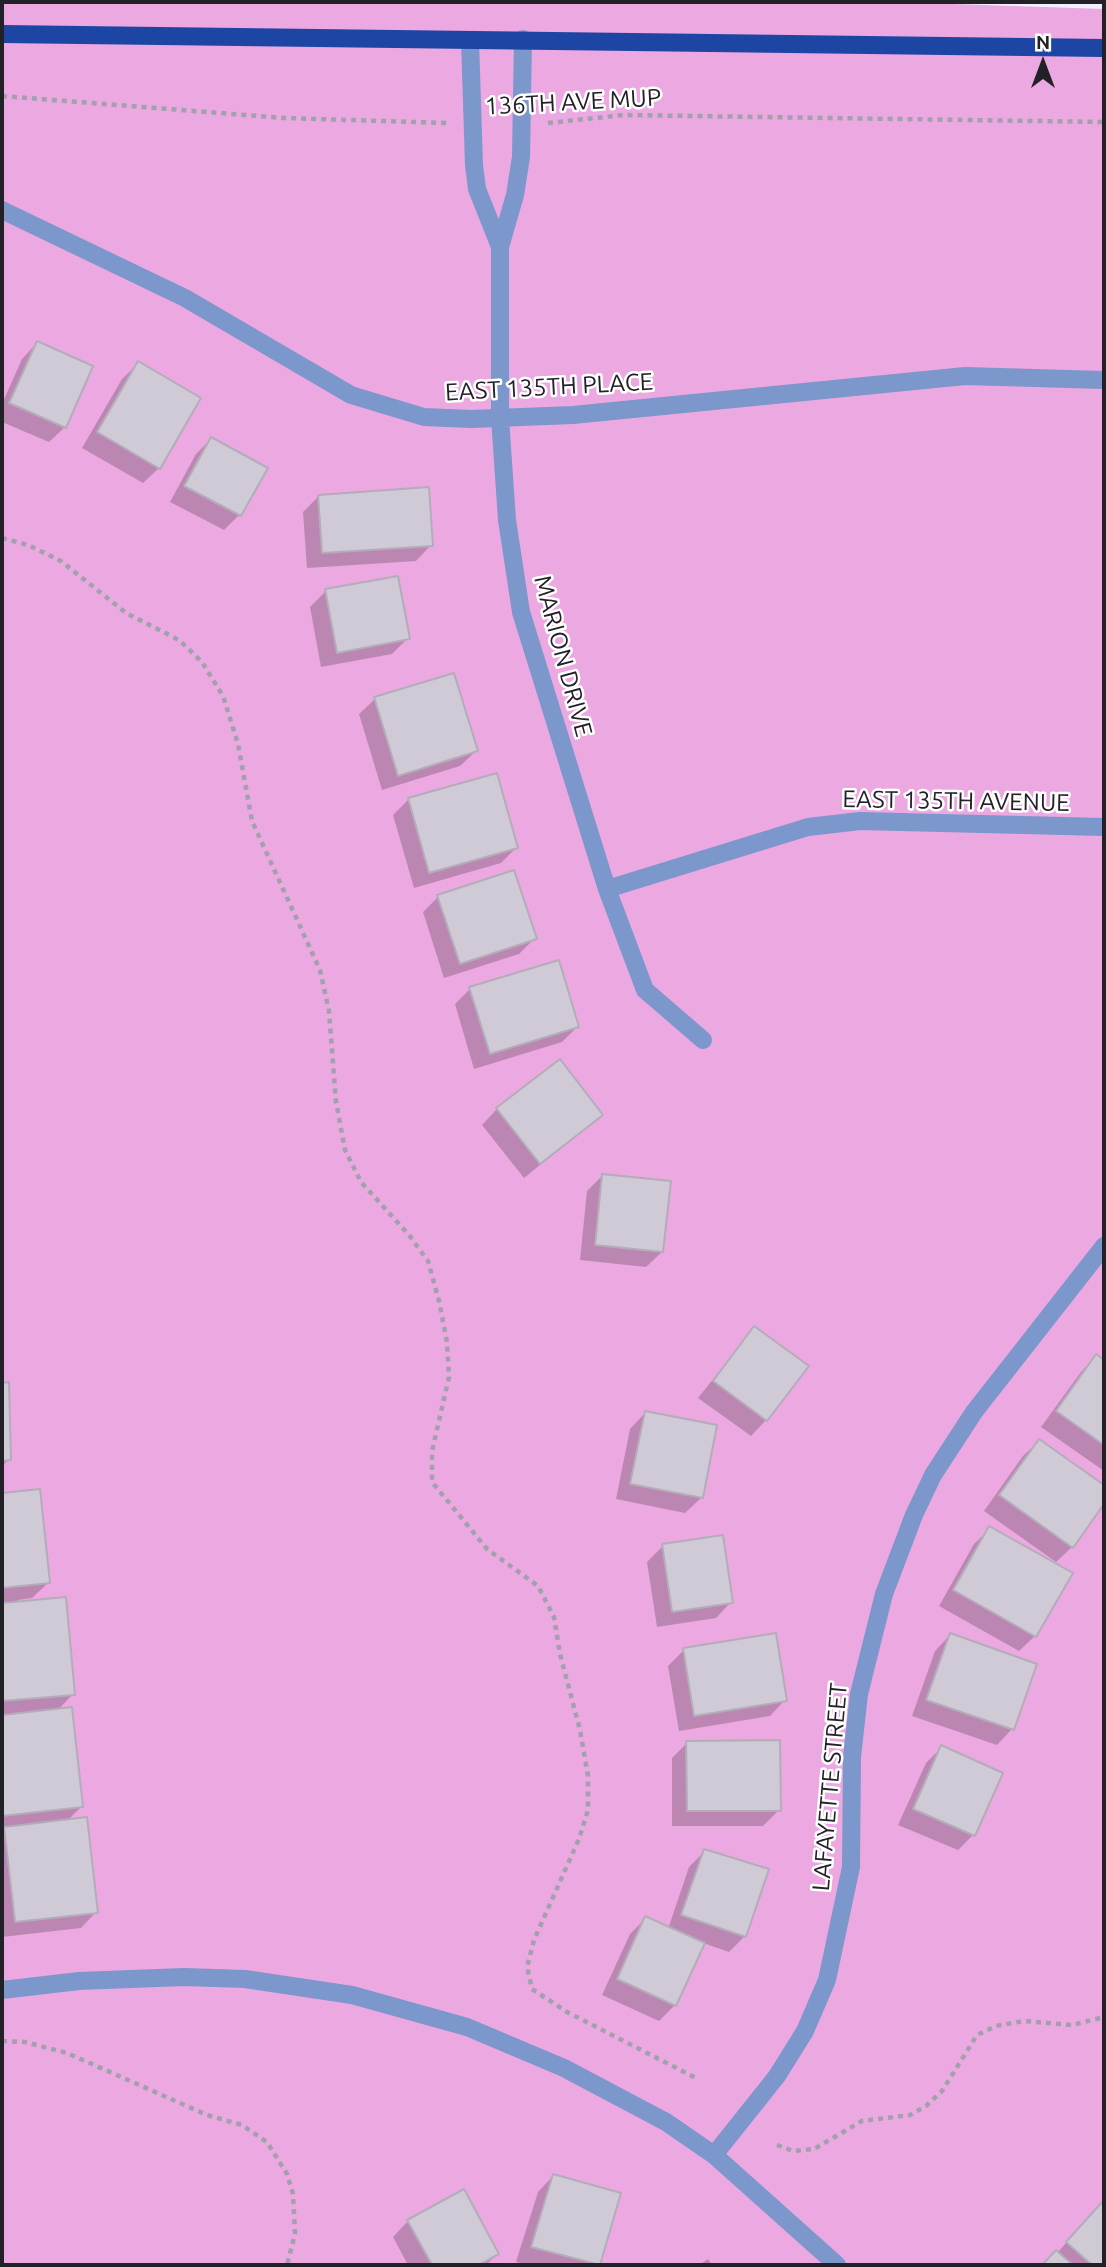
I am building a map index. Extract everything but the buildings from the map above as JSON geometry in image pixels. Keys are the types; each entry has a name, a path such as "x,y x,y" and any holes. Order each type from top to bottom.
{"main road":[{"path":"2,34 1104,48"}],"street":[{"name":"MARION DRIVE","path":"470,40 471,124 477,189 500,247"},
{"name":"MARION DRIVE","path":"523,40 523,126 515,195 500,247 500,418 507,520 520,612 607,889 645,990 703,1040"},
{"name":"EAST 135TH PLACE","path":"2,210 185,298 351,395 424,417 573,415 965,376 1104,380"},
{"name":"EAST 135TH AVENUE","path":"607,889 808,827 860,821 1104,827"},
{"name":"LAFAYETTE STREET","path":"714,2155 777,2077 805,2031 827,1980 851,1867 852,1757 859,1694 884,1594 914,1514 933,1475 974,1412 1104,1246"},
{"path":"2,1990 79,1981 184,1977 245,1979 352,1995 467,2027 524,2049 615,2093 714,2155 837,2265"}],"path":[{"name":"136TH AVE MUP","path":"2,96 284,118 471,124"},
{"name":"136TH AVE MUP","path":"523,126 624,115 1104,122"},
{"path":"2,538 28,545 61,561 126,613 179,640 202,662 223,696 238,744 252,821 320,970 329,1010 336,1102 345,1150 361,1182 409,1235 428,1261 439,1301 447,1342 449,1377 432,1451 432,1482 487,1549 538,1586 554,1617 560,1654 580,1730 588,1776 588,1810 579,1839 534,1940 527,1967 531,1989 567,2012 696,2078"},
{"path":"777,2145 793,2151 814,2149 862,2121 910,2115 926,2106 942,2091 977,2035 996,2026 1024,2021 1072,2025 1104,2017"},
{"path":"2,2041 25,2042 67,2053 208,2115 242,2125 267,2142 287,2174 294,2201 295,2234 287,2265"}],"shaded area":[{"path":"2,2 892,2 1104,9 1104,2265 2,2265"}]}
